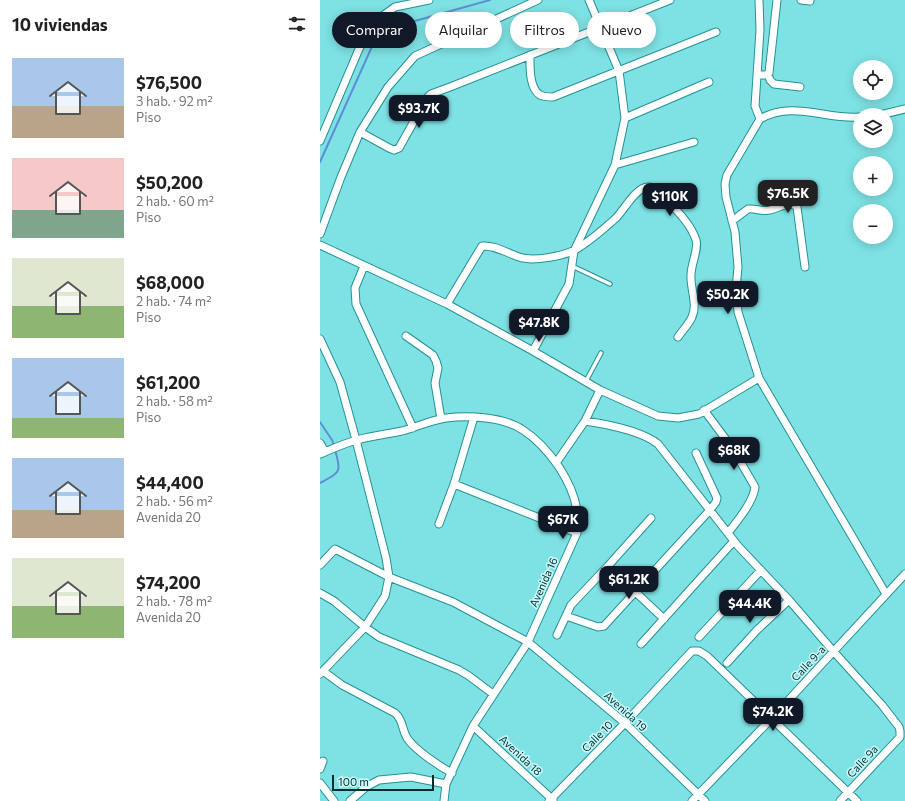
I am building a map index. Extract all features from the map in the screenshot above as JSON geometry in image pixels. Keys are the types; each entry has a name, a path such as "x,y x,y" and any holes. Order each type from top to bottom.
{"street":[{"path":"320,141 359,49 370,28 381,17 395,7 429,0"},
{"path":"320,234 360,132 388,87 416,56 538,0"},
{"path":"589,0 594,12"},
{"path":"639,12 670,0"},
{"path":"759,0 760,30 755,106 760,119"},
{"path":"777,0 768,74 770,80 774,84 800,87"},
{"path":"801,0 810,1"},
{"path":"530,55 530,74 535,91 542,96 553,97 716,32"},
{"path":"360,132 394,150 398,148 422,105 431,94 587,33"},
{"path":"533,351 569,284 574,250 616,165 625,118 619,71 610,48"},
{"path":"758,75 768,74"},
{"path":"625,118 709,82"},
{"path":"893,112 905,109"},
{"path":"853,116 796,110 780,111 768,114 760,119 727,175 725,184 726,197 735,232 738,267 736,294 738,312 759,378 886,594"},
{"path":"616,165 694,142"},
{"path":"447,304 482,246 489,245 522,258 540,260 574,250 586,243 616,218 641,188 647,187 654,188 675,208 692,232 698,248 692,262 690,277 694,309 692,317 678,337"},
{"path":"732,221 748,209 769,210 794,204 797,207 805,267"},
{"path":"320,245 447,304 600,390 658,416 678,418 699,414 759,378"},
{"path":"364,266 355,288 356,304 413,428"},
{"path":"406,336 433,355 436,361 438,368 435,383 442,419"},
{"path":"320,339 340,382 386,558 389,577 385,596 365,627 321,673 395,713 400,718 404,733 408,740 437,765 452,773"},
{"path":"556,463 585,421 600,390"},
{"path":"704,410 733,449 755,488 751,501 728,533"},
{"path":"439,524 454,484 474,416"},
{"name":"Avenida 16","path":"326,452 356,440 413,428 442,419 474,416 502,421 523,429 538,442 563,473 575,497 579,522 577,533 528,642 473,726 446,784 444,801"},
{"path":"585,421 620,428 652,439 658,444 734,541 790,600 882,705 899,727 902,734"},
{"path":"320,443 326,452"},
{"path":"566,616 598,627 604,626 710,510 717,498 696,453"},
{"path":"454,484 577,533"},
{"path":"557,635 571,605 650,518"},
{"path":"641,644 734,541"},
{"name":"Avenida 19","path":"320,565 335,549 389,577 452,602 528,642 625,723 705,801"},
{"path":"608,566 664,619"},
{"path":"699,637 761,570"},
{"name":"Calle 9-a","path":"692,801 834,652 905,574"},
{"path":"320,593 334,601 379,637 459,670 493,694"},
{"path":"727,664 758,630 790,600"},
{"name":"Calle 10","path":"551,800 692,651 699,651 707,656 772,718"},
{"path":"772,718 857,801"},
{"name":"Avenida 18","path":"473,726 551,800"},
{"name":"Calle 9a","path":"840,801 902,734"},
{"path":"320,769 323,761"},
{"path":"350,801 366,786 379,780 411,777 446,784"},
{"path":"320,783 334,801"}],"lane":[{"path":"571,266 610,284"},
{"path":"586,382 601,353"}],"waterway":[{"path":"320,162 379,31 490,0"},
{"path":"320,422 334,445"},
{"path":"320,483 338,471 339,468 335,450"}]}
